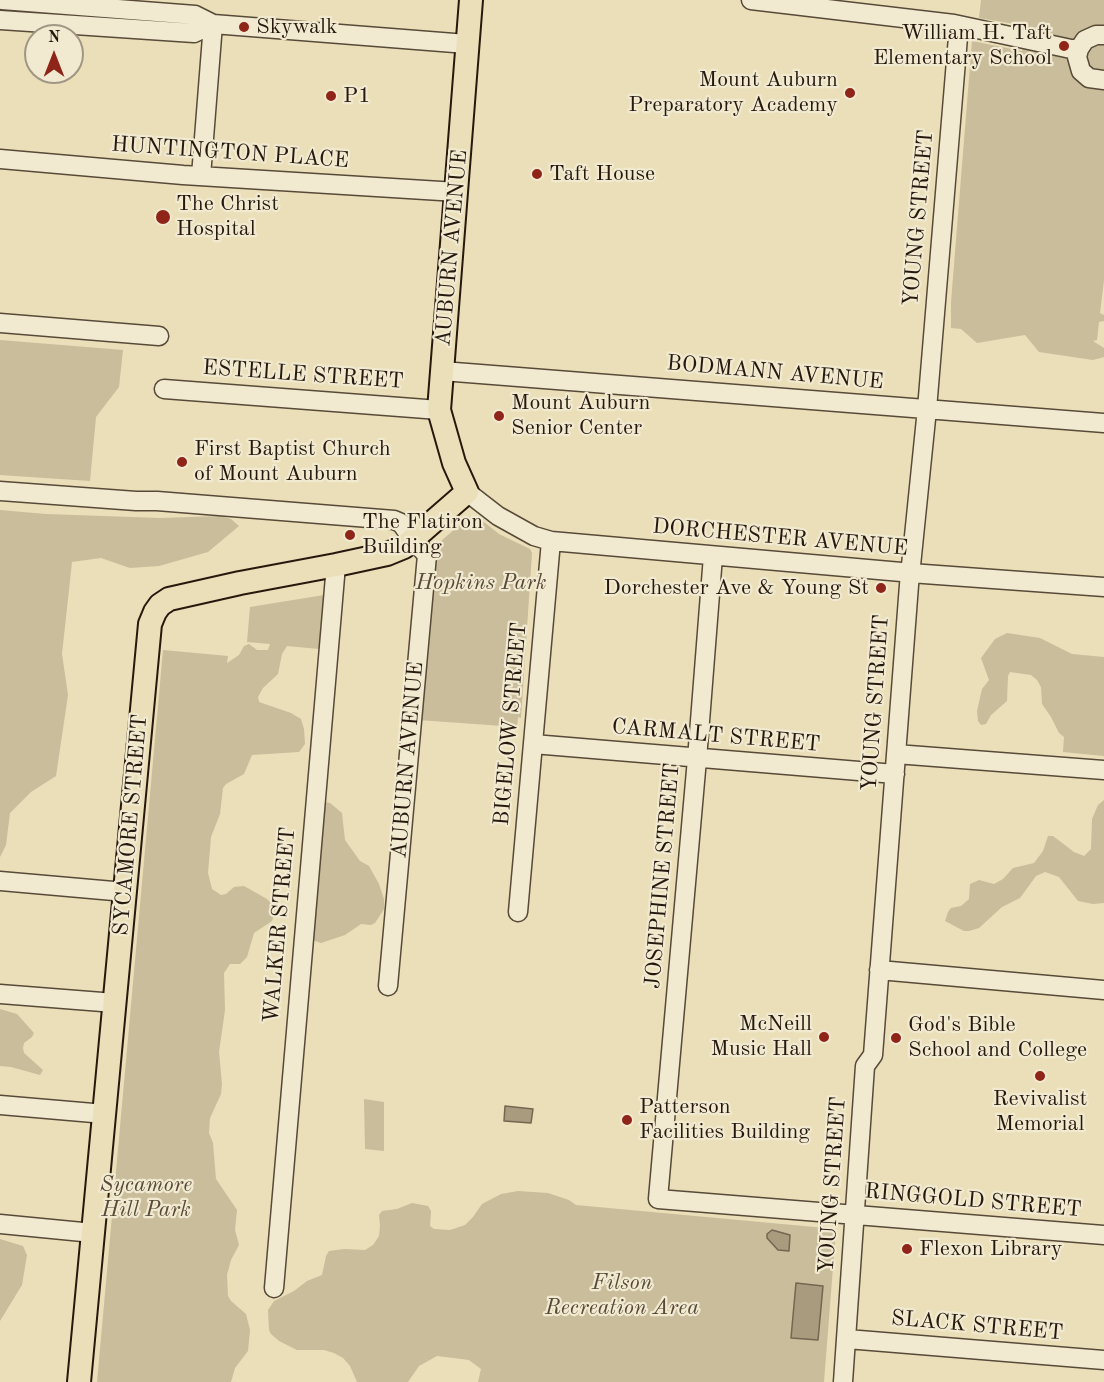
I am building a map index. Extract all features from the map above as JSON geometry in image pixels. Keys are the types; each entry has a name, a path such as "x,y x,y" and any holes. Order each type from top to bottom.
{"main road":[{"name":"AUBURN AVENUE","path":"467,492 454,463 439,411 471,0"},
{"name":"SYCAMORE STREET","path":"79,1382 145,662 150,624 155,612 169,599 387,554 405,547 467,492"}],"street":[{"path":"2,0 195,15 213,24 467,44"},
{"path":"751,0 959,25 1079,49"},
{"path":"0,20 194,33 213,24"},
{"path":"201,176 213,24"},
{"name":"YOUNG STREET","path":"843,1382 865,1066 873,1055 910,573 927,409 959,25"},
{"path":"1104,35 1096,35 1085,40 1079,49 1078,62 1081,71 1089,78 1104,80"},
{"name":"HUNTINGTON PLACE","path":"0,159 201,176 457,192"},
{"path":"0,323 159,336"},
{"name":"BODMANN AVENUE","path":"442,370 1104,423"},
{"name":"ESTELLE STREET","path":"164,389 439,411"},
{"path":"0,491 393,520 401,523 413,540"},
{"name":"DORCHESTER AVENUE","path":"467,492 498,516 534,536 551,541 910,573 1104,587"},
{"name":"AUBURN AVENUE","path":"388,986 427,555 413,540"},
{"name":"BIGELOW STREET","path":"518,912 551,541"},
{"name":"JOSEPHINE STREET","path":"658,1199 713,556"},
{"name":"WALKER STREET","path":"274,1288 336,565"},
{"name":"CARMALT STREET","path":"533,744 895,774"},
{"path":"896,754 1104,770"},
{"path":"0,881 125,892"},
{"path":"879,970 1104,990"},
{"path":"0,994 115,1003"},
{"path":"0,1106 105,1114"},
{"name":"RINGGOLD STREET","path":"658,1199 1104,1235"},
{"path":"0,1224 93,1233"},
{"name":"SLACK STREET","path":"847,1339 1104,1360"}],"green space":[{"path":"981,0 1104,0 1104,280 1100,313 1104,315 1104,321 1099,322 1097,340 1093,341 1104,348 1104,357 1093,360 1039,352 1025,335 977,343 961,329 951,328 951,302 972,41 1022,51 1026,26 979,18"},
{"path":"0,340 123,350 119,387 96,417 90,481 0,475"},
{"path":"0,510 160,518 221,516 231,519 239,526 208,552 159,566 130,568 101,558 72,562 62,654 68,695 56,776 31,792 10,813 6,845 0,857"},
{"name":"Hopkins Park","path":"470,516 479,518 499,534 530,549 532,553 521,718 518,717 517,727 418,720 434,547"},
{"name":"Sycamore Hill Park","path":"324,595 319,649 287,646 282,654 278,674 263,688 258,697 259,702 291,713 301,719 305,744 299,752 252,755 244,774 223,788 220,814 211,837 208,873 212,889 221,895 234,887 244,886 267,899 275,907 272,921 254,933 247,957 240,964 230,964 224,973 225,1010 219,1052 222,1084 221,1094 210,1118 209,1133 213,1143 216,1179 237,1210 235,1230 239,1245 231,1260 227,1275 228,1296 246,1314 250,1330 248,1351 235,1368 231,1382 97,1382 163,650 228,656 227,663 249,644 257,650 268,650 270,644 247,642 250,607"},
{"path":"1007,633 1040,638 1072,654 1104,657 1104,756 1063,752 1064,737 1059,733 1042,704 1041,687 1031,675 1010,672 1007,701 991,715 986,724 981,725 977,711 982,689 989,680 981,658 995,639"},
{"path":"1104,800 1104,903 1093,904 1078,901 1059,877 1045,872 1036,876 1020,898 1002,907 979,928 964,931 945,921 951,908 961,906 969,899 970,884 979,880 994,884 1003,879 1013,868 1034,863 1043,851 1048,836 1053,836 1074,852 1084,856 1091,849 1092,819 1098,805"},
{"path":"325,802 330,803 342,813 345,840 360,861 369,866 379,884 384,899 384,909 375,923 361,924 345,935 321,943 315,941 310,933 321,806"},
{"path":"0,1009 17,1014 34,1033 24,1043 23,1048 24,1053 43,1070 40,1075 0,1066"},
{"path":"364,1099 384,1102 384,1151 365,1149"},
{"name":"Filson Recreation Area","path":"518,1191 548,1193 569,1200 576,1205 836,1229 824,1382 478,1382 481,1369 469,1360 437,1356 419,1366 408,1382 357,1382 350,1366 343,1358 324,1350 297,1350 271,1334 268,1310 274,1301 294,1291 307,1281 322,1275 329,1251 365,1250 373,1245 379,1236 379,1215 382,1211 397,1209 412,1203 428,1206 431,1211 430,1226 434,1229 450,1230 465,1225 482,1204 501,1194"},
{"path":"0,1239 23,1246 27,1255 22,1285 0,1321"}],"shaded area":[{"path":"505,1106 533,1109 531,1123 504,1121"},
{"path":"772,1230 790,1235 789,1251 778,1250 767,1238 767,1234"},
{"path":"796,1283 823,1286 818,1340 791,1338"}],"place":[{"name":"Skywalk","path":"244,27"},
{"name":"William H. Taft Elementary School","path":"1064,46"},
{"name":"Mount Auburn Preparatory Academy","path":"850,93"},
{"name":"P1","path":"331,96"},
{"name":"Taft House","path":"537,174"},
{"name":"The Christ Hospital","path":"163,217"},
{"name":"Mount Auburn Senior Center","path":"499,416"},
{"name":"First Baptist Church of Mount Auburn","path":"182,462"},
{"name":"The Flatiron Building","path":"350,535"},
{"name":"Dorchester Ave & Young St","path":"881,588"},
{"name":"McNeill Music Hall","path":"824,1037"},
{"name":"God's Bible School and College","path":"896,1038"},
{"name":"Revivalist Memorial","path":"1040,1076"},
{"name":"Patterson Facilities Building","path":"627,1120"},
{"name":"Flexon Library","path":"907,1249"}]}
